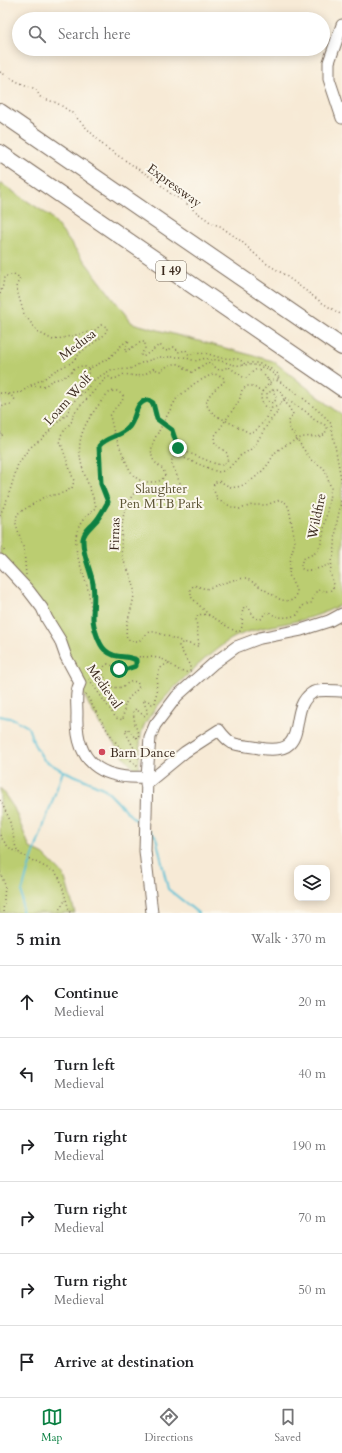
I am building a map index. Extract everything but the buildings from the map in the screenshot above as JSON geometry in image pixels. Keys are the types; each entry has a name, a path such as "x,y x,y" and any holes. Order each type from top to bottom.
{"highway":[{"name":"I 49","path":"0,112 342,347"},
{"name":"I 49","path":"0,153 342,388"}],"street":[{"path":"342,25 329,62 328,79 342,118"},
{"path":"0,560 42,608 60,640 66,657 84,680 78,691 77,729 80,743 87,757 99,769 109,773 130,778 147,779 219,730 232,742 271,750 283,748 294,738 303,701 313,692 331,690 342,691"},
{"path":"152,913 145,851 150,736 155,725 177,696 214,663 236,647 260,638 301,630 329,621 342,614"}],"path":[{"name":"Expressway","path":"0,72 33,88 41,98 57,103 71,112 105,147 155,180 172,195 184,201 213,224 220,226 241,240 263,261 342,315"},
{"name":"Medusa","path":"0,294 4,285 4,277 14,274 20,278 16,287 24,314 38,332 53,340 94,331 101,325 107,327 107,330 103,336 82,351 71,363 56,370 45,378 29,386 22,392 9,394"},
{"path":"88,369 109,358 129,340 125,352 142,342 145,342 145,348 141,355 143,357 158,346 161,346 166,351 174,347 178,352 186,350 189,355 196,352 200,354 206,353 221,358 239,359 245,364 253,362 266,365 278,374 280,377 279,382"},
{"name":"Loam Wolf","path":"0,515 8,497 18,464 33,445 42,439 67,414 72,403 95,379 107,371 130,369 141,363 160,357 184,357 195,361 206,358 209,360 216,359 237,366 256,365 273,373 278,377 279,382"},
{"path":"25,587 26,566 24,550 16,524 17,514 44,497 63,493 72,488 74,481 60,441 60,434 72,421 73,414 105,379 109,377 112,379 117,378 124,374 143,376 148,374 154,368 161,371 163,368 176,363 181,364 186,370 192,372 208,362 219,370 229,368 246,378 256,369 260,370 268,380 276,395 276,400 271,403"},
{"path":"29,386 45,386 51,381 64,377 78,367 84,366 88,369"},
{"path":"78,397 89,371 88,369"},
{"path":"93,619 89,605 87,584 76,552 75,536 84,519 96,507 82,467 79,453 79,441 89,419 108,393 114,390 120,392 123,395 123,401 116,407 110,416 114,433 124,457 130,470 140,481 161,481 165,476 164,469 154,460 151,451 154,438 177,398 195,383 213,374 224,378 224,382 211,392 207,400 207,408 210,412 250,433 258,429 270,412 271,403 267,400 267,393 277,389 315,422 324,424 327,428 325,434 318,438 306,436 297,439 275,453 264,469 250,482 238,487 232,487 218,481 214,483 212,489 218,500 234,508 240,509 266,505 280,500 286,503 289,508 295,542 291,555 289,575 296,590 296,594 290,602 285,602 276,598 246,578 236,578 206,589 194,585 190,590 192,598 210,616"},
{"path":"131,657 154,658 167,661 183,672 188,672 190,671 190,666 180,649 180,644 185,642 194,646 199,646 196,616 202,613 240,632 243,626 242,612 244,607 248,607 258,620 263,618 267,612 277,618 297,615 304,604 311,603 317,590 332,590 334,585 330,572 330,565 336,547 336,527 342,484 332,427 328,419 285,384 272,380 261,393 263,403 270,409 276,408 284,400 282,394"},
{"name":"Medieval","path":"84,680 116,718 123,720 124,708 127,701 139,686 137,682 134,681 129,682 121,688 110,686 103,675 103,669 105,665 108,664 124,670 132,668 136,666 136,660 131,657 113,655 104,649 100,644 93,619 95,604 93,583 83,539 87,529 95,523 108,502 101,484 99,446 103,440 121,434 129,427 134,418 138,405 142,401 148,400 153,403 157,419 172,430 178,448 203,459 223,465 227,462 227,453 215,444 214,437 239,401 242,390 247,386 253,386 258,390 267,393"},
{"path":"0,393 9,394 14,398 15,402 11,405 4,405 0,409"},
{"name":"Wildfire","path":"284,400 288,409 293,413 288,422 290,430 311,460 324,468 331,488 322,541 317,552 304,559 301,564 301,568 309,571 324,565 330,565"},
{"name":"Firnas","path":"185,642 156,632 148,633 139,641 127,638 126,629 134,592 133,583 121,554 125,509 134,493 140,488 144,487 154,492 176,491 180,483 172,464 172,460 175,456 179,456 218,472 228,469 240,456 255,445 269,422 278,412 276,408"},
{"path":"0,433 3,434 0,438"},
{"path":"139,760 125,731 128,728 135,738 139,737 134,724 134,711 136,709 144,716 147,710 143,700 147,700 152,704 155,703 158,674 162,667 166,664 170,664"},
{"path":"84,680 108,731 128,759 138,767 147,779"},
{"path":"0,800 9,818 16,848 20,854"},
{"path":"0,835 4,843 12,851 55,872 60,879 70,913"},
{"path":"0,872 5,885 3,913"},
{"path":"58,913 66,899"}],"green space":[{"name":"Slaughter Pen MTB Park","path":"0,183 50,216 132,323 273,361 342,415 342,604 312,617 244,633 225,643 213,652 170,692 148,718 143,728 140,742 139,767 136,770 107,735 91,709 41,610 0,563"},
{"path":"0,788 14,808 30,848 44,855 64,875 75,913 0,913"}],"waterway":[{"path":"0,716 14,719 28,727 34,744 44,760 63,771 28,870 22,892 22,913"},
{"path":"64,771 105,789 130,815 141,824"},
{"path":"149,831 156,837 168,889 198,913"}],"place":[{"name":"Barn Dance","path":"102,752"}],"route":[{"path":"119,669 124,670 136,666 136,660 131,657 113,655 104,649 100,644 93,619 95,597 83,539 87,529 95,523 108,502 101,484 99,446 103,440 121,434 126,430 134,418 138,405 142,401 148,400 153,403 157,419 172,430 178,448"}]}
